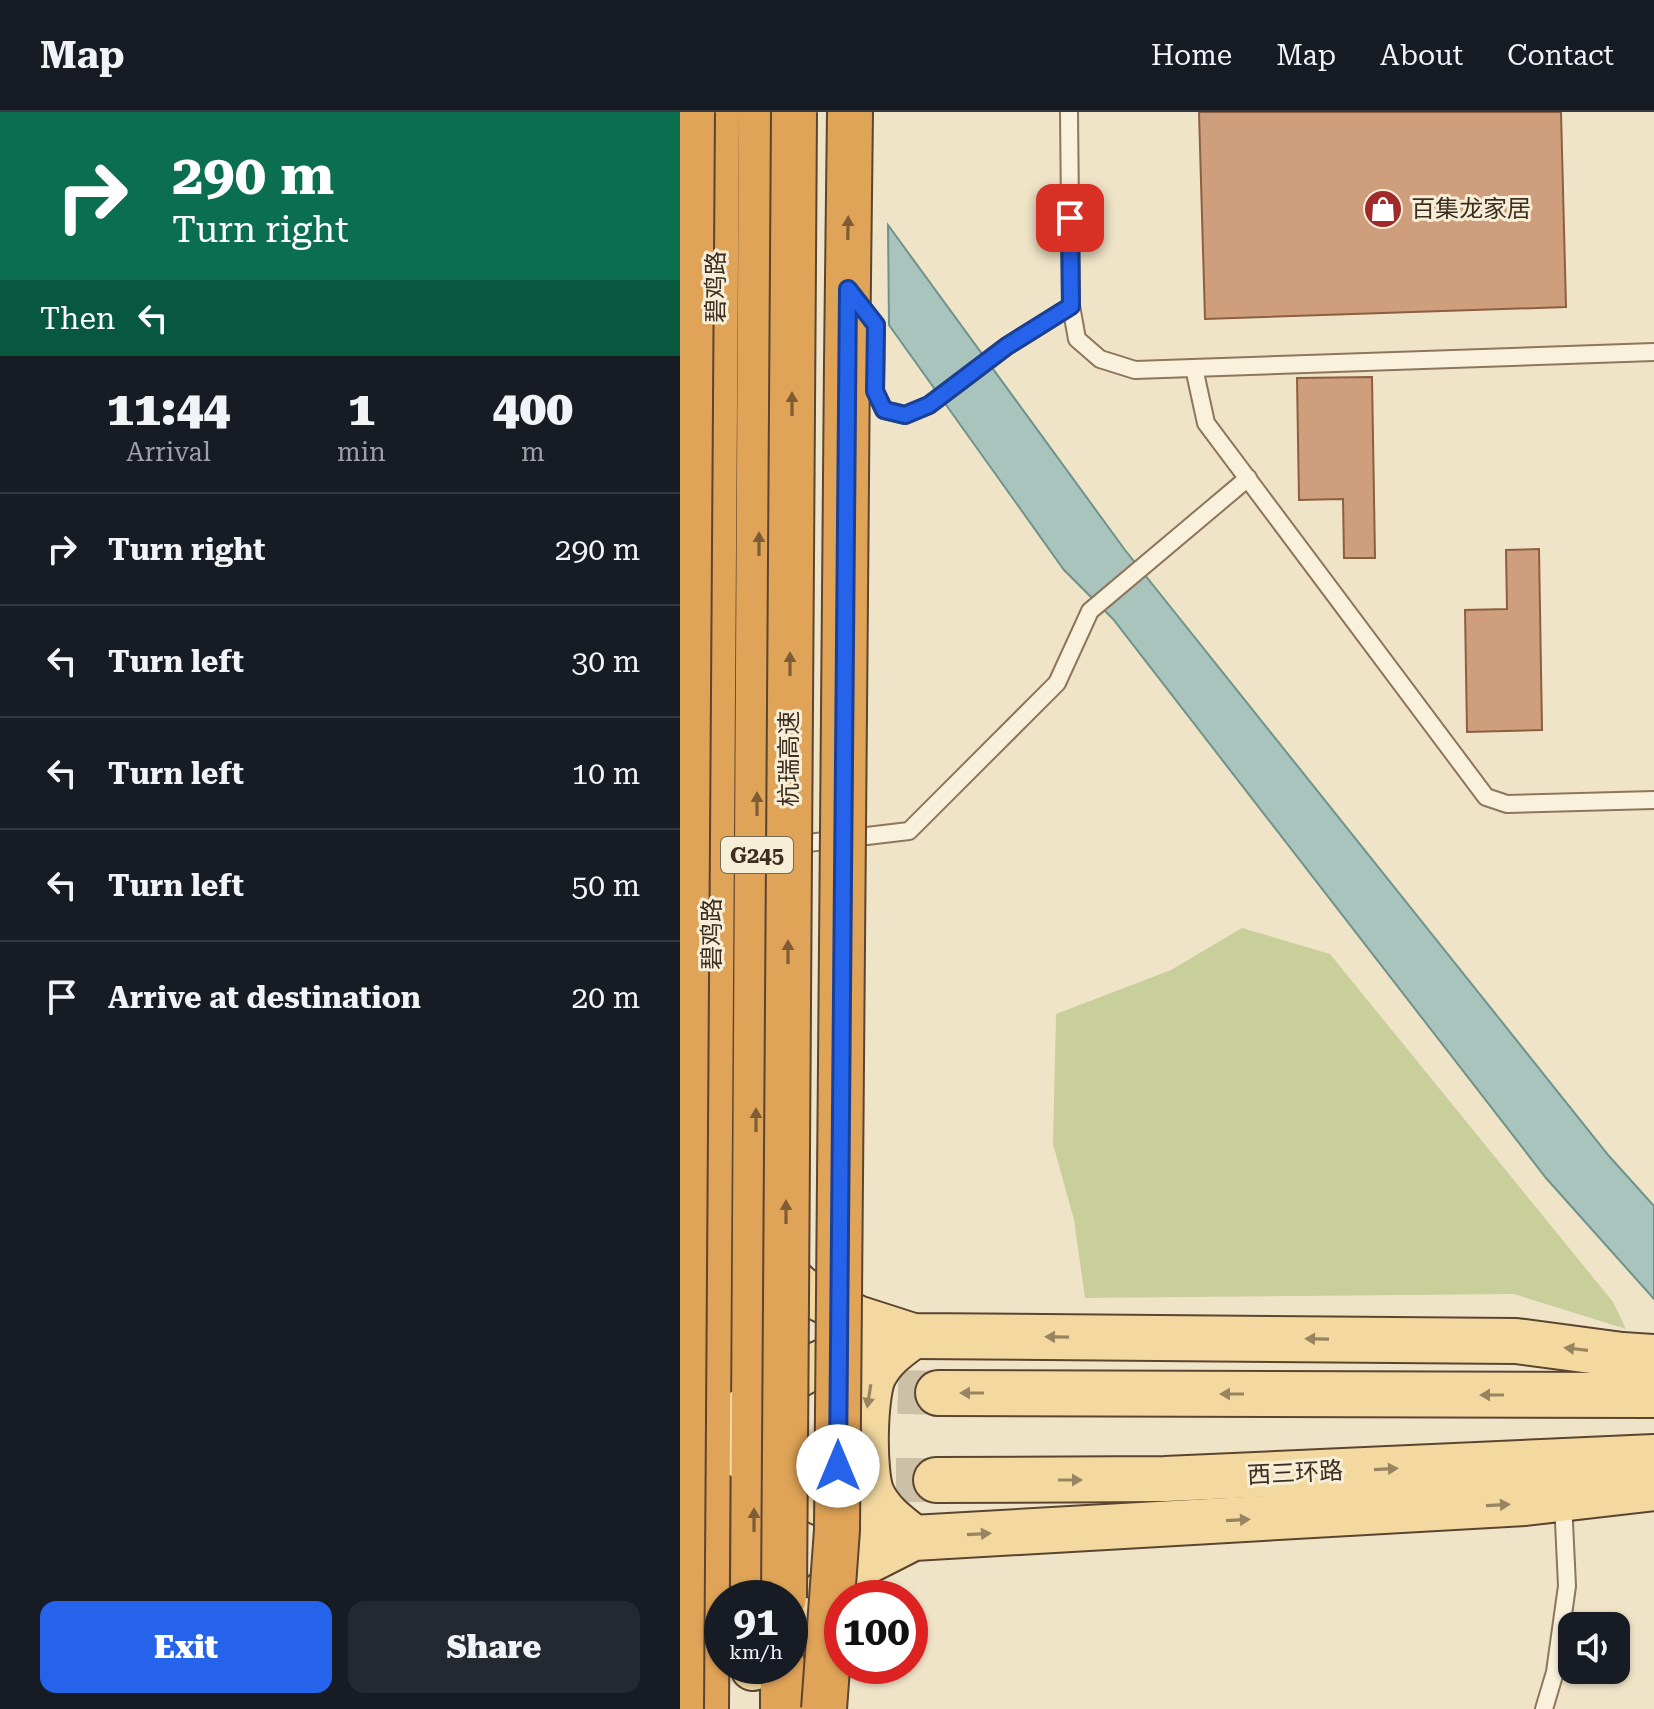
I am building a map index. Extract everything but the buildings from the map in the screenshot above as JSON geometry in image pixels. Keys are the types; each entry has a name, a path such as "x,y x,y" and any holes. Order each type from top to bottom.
{"highway":[{"path":"681,1709 692,112"},
{"name":"碧鸡路","path":"706,1709 717,112"},
{"name":"碧鸡路","path":"753,1580 761,112"},
{"name":"杭瑞高速","path":"784,1580 794,112"},
{"path":"824,1709 837,1530 850,112"},
{"path":"765,1684 783,1709"}],"main road":[{"path":"755,1247 801,1289 857,1318 913,1336"},
{"path":"913,1336 888,1355 873,1378 867,1405 871,1492 885,1515 913,1538"},
{"path":"1654,1357 1516,1341 913,1336 855,1348 803,1371 708,1435 797,1492 855,1519 913,1538 1525,1503 1654,1488"},
{"path":"938,1393 1654,1395"},
{"name":"西三环路","path":"936,1480 1165,1479 1654,1457"},
{"path":"808,1606 854,1568 913,1538"}],"lane":[{"path":"1069,112 1071,306 1077,339 1100,359 1135,370 1654,352"},
{"path":"848,289 876,325 875,391 884,410 905,415 929,405 1007,346 1071,306"},
{"path":"1194,368 1206,423 1486,797 1507,804 1654,800"},
{"path":"757,848 909,831 1057,683 1090,611 1248,478"},
{"path":"1544,1709 1555,1672 1567,1586 1563,1499"}],"green space":[{"path":"1242,928 1330,954 1613,1302 1626,1329 1514,1294 1085,1298 1074,1220 1053,1144 1056,1014 1171,970"}],"water":[{"path":"888,225 1125,550 1609,1156 1654,1206 1654,1299 1546,1178 1113,619 1064,570 889,325"}],"tunnel":[{"path":"832,1390 938,1393"},
{"path":"830,1480 936,1480"}],"place":[{"name":"百集龙家居","path":"1383,209"}],"route":[{"path":"838,1466 848,289 876,325 875,391 884,410 905,415 929,405 1007,346 1071,306 1070,218"}]}
